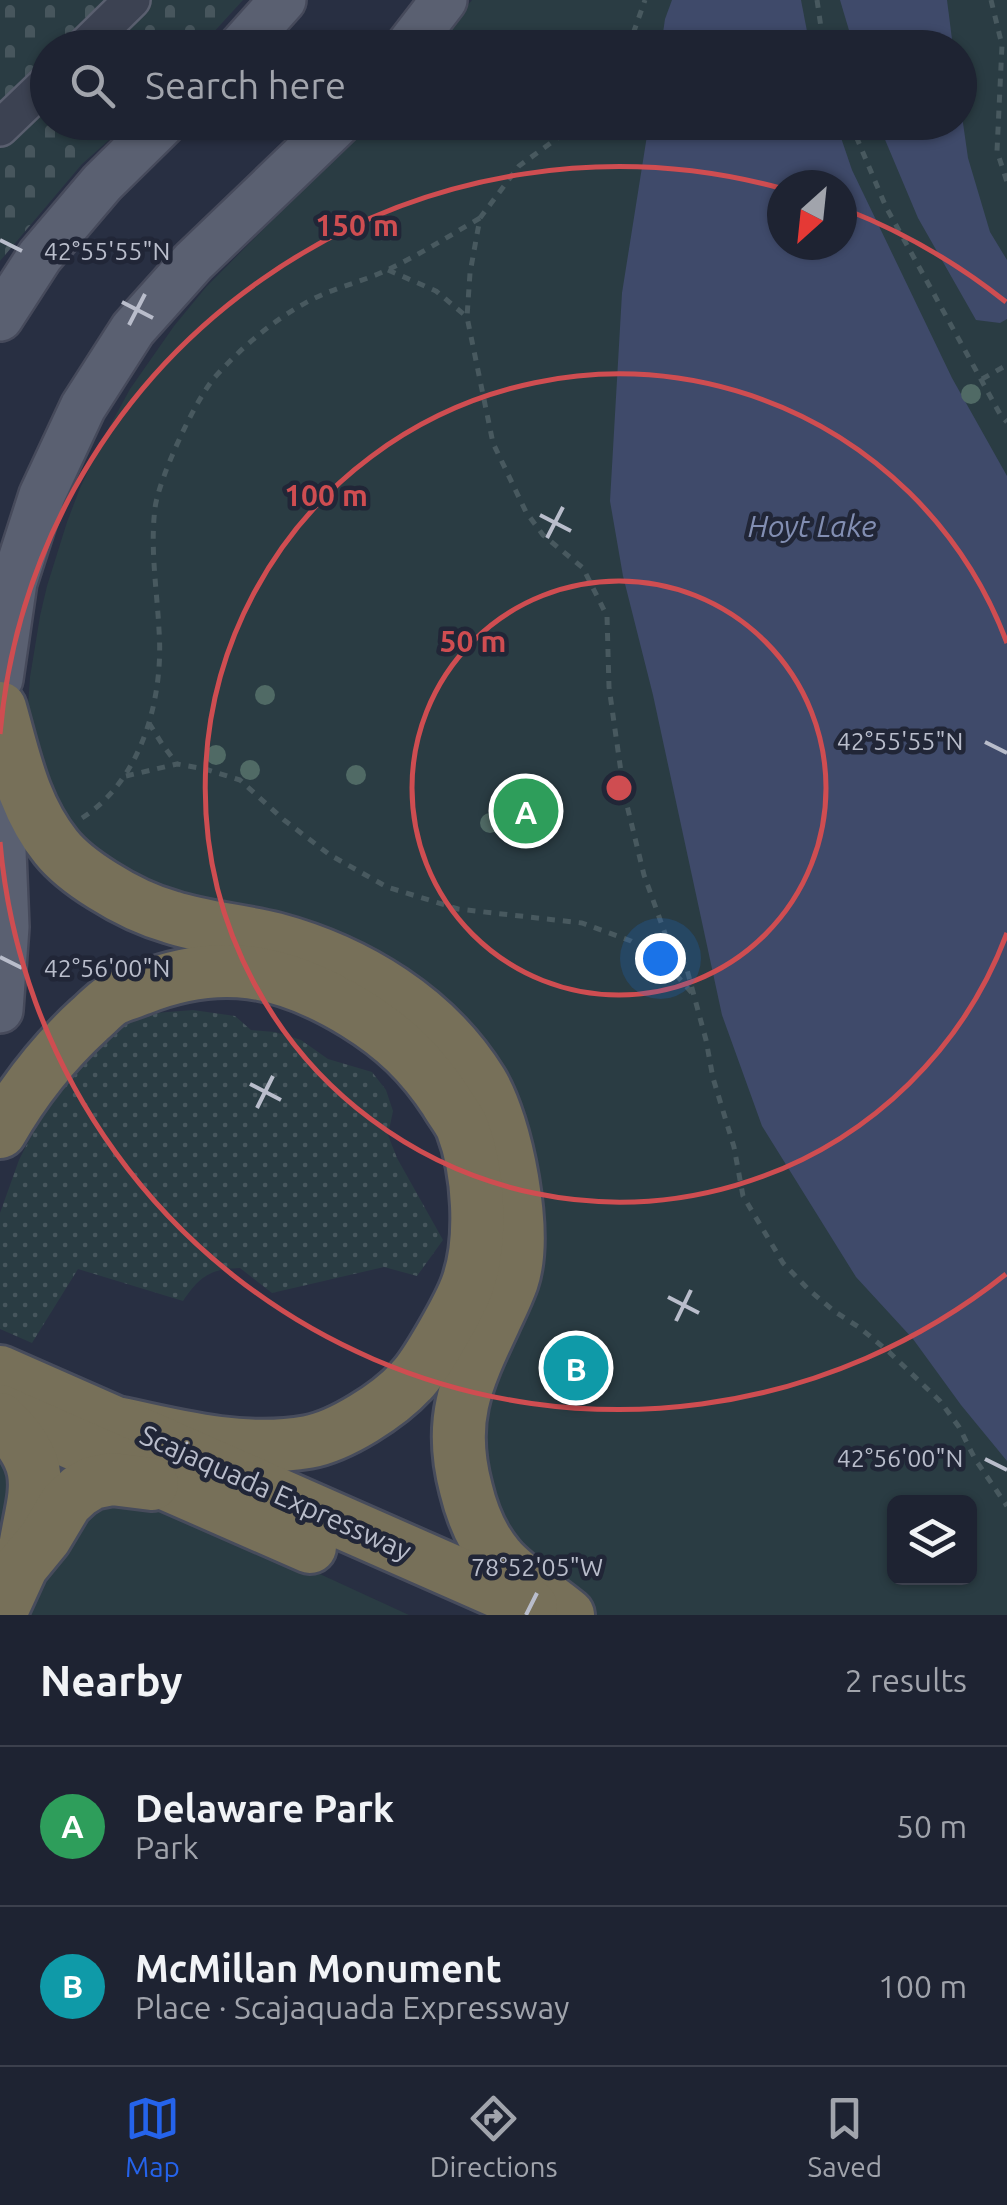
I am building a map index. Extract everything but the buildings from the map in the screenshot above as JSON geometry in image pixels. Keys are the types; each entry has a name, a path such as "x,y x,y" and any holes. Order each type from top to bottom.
{"highway":[{"path":"0,708 27,801 57,849 88,876 130,902 172,918 273,939 328,956 368,975 452,1042 482,1084 499,1119 510,1161 517,1248 514,1278 463,1397 457,1434 462,1475 473,1517 499,1559 568,1615"},
{"path":"0,1132 21,1095 70,1038 112,1000 165,979 221,969 282,978 332,1000 384,1032 427,1072 461,1126 474,1175 477,1233 468,1284 412,1380 364,1419 312,1441 260,1447 198,1442 122,1424"},
{"name":"Scajaquada Expressway","path":"0,1372 550,1615"},
{"name":"Scajaquada Expressway","path":"0,1412 463,1615"},
{"path":"0,1419 28,1450 35,1496 22,1566 0,1614"},
{"path":"22,1566 66,1504 92,1483 112,1479 169,1486"}],"main road":[{"path":"256,30 282,0"},
{"path":"421,30 444,0"},
{"path":"0,318 40,256 102,183 146,140"},
{"path":"0,678 14,582 42,495 83,407 134,329 181,276 321,140"},
{"path":"0,775 6,927 0,1010"}],"street":[{"path":"101,30 132,0"},
{"path":"0,128 30,99"}],"path":[{"path":"634,30 645,0"},
{"path":"817,0 821,30"},
{"path":"991,0 1002,45 996,151 1007,182"},
{"path":"67,827 100,807 126,776 150,722 160,633 154,584 155,506 178,442 212,380 260,333 310,300 387,270 480,218 518,166 555,140"},
{"path":"858,140 886,207 1007,422"},
{"path":"480,218 466,317 493,443 526,512 544,535 583,568 607,616 609,687 624,793 644,876 666,936 686,966 734,1147 743,1196 783,1263 809,1290 889,1352 940,1401 1007,1506"},
{"path":"387,270 436,291 466,317"},
{"path":"982,379 1007,365"},
{"path":"150,722 177,764"},
{"path":"126,776 177,764 240,780 330,856 387,887 458,909 582,923 632,941 664,962 694,996"}],"green space":[{"path":"0,0 243,0 216,30 30,30 30,140 109,140 82,164 0,261"},
{"path":"472,0 1007,0 1007,1615 592,1615 540,1582 476,1491 520,1141 147,901 38,796 27,719 30,677 47,586 80,488 106,433 130,389 206,287 352,140 977,140 977,30 448,30"},
{"path":"193,1010 235,1016 251,1030 301,1040 328,1059 372,1072 386,1090 393,1111 388,1135 397,1158 443,1240 417,1276 384,1267 272,1293 240,1268 230,1269 207,1276 183,1301 78,1269 32,1343 0,1329 0,1213 35,1128 60,1090 118,1027 155,1013"},
{"path":"0,1427 409,1615 0,1615"}],"water":[{"path":"672,0 801,0 807,30 663,30"},
{"path":"840,0 947,0 951,30 849,30"},
{"name":"Hoyt Lake","path":"646,140 842,140 852,170 767,170 767,260 857,260 857,180 952,378 1007,476 1007,1461 913,1339 856,1277 762,1126 722,1015 653,695 623,576 610,501 622,293"},
{"path":"885,140 965,140 990,232 1007,260 1007,319 1000,323 976,320 918,218"}],"place":[{"name":"Delaware Park","path":"526,811"},
{"name":"McMillan Monument","path":"576,1368"}]}
